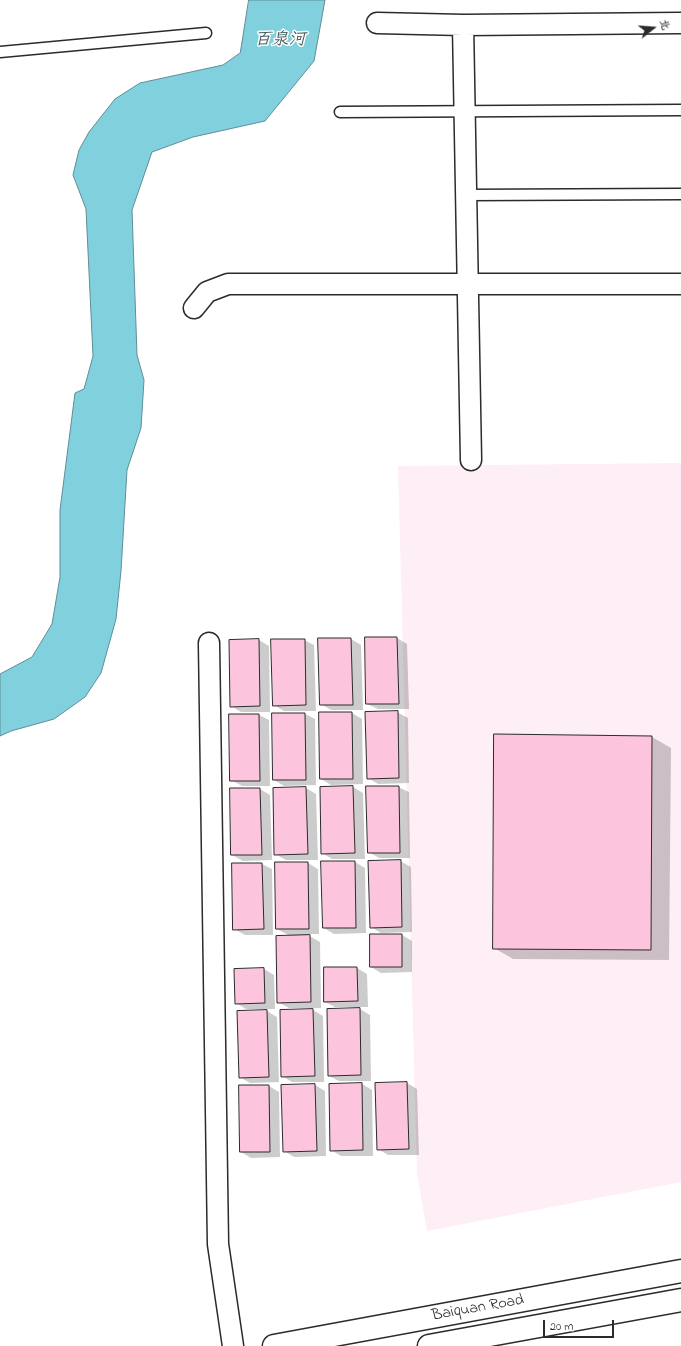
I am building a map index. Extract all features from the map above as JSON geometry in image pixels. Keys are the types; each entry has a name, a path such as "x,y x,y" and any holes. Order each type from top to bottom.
{"main road":[{"name":"Baiquan Road","path":"274,1346 681,1271"},
{"name":"Baiquan Road","path":"429,1346 681,1300"}],"street":[{"path":"378,23 463,25 681,23"},
{"path":"463,25 471,460"},
{"path":"194,308 207,292 228,284 681,284"},
{"path":"209,643 218,1244 233,1346"}],"lane":[{"path":"0,52 206,33"},
{"path":"340,112 681,110"},
{"path":"466,195 681,194"}],"shaded area":[{"path":"681,463 681,1182 427,1231 417,1174 398,466"}],"water":[{"name":"百泉河","path":"249,0 325,0 314,61 265,121 193,137 152,152 132,210 137,355 144,380 141,428 127,470 121,571 116,619 101,673 85,697 54,719 11,731 0,736 0,674 32,657 52,624 60,577 60,510 75,393 84,389 93,356 86,209 73,175 79,150 89,132 115,99 140,83 223,65 240,53"}],"building":[{"path":"365,637 397,637 399,704 366,704"},
{"path":"318,638 351,638 353,705 320,705"},
{"path":"259,639 260,706 230,707 229,640"},
{"path":"271,639 305,639 306,705 273,706"},
{"path":"398,711 399,778 367,779 365,712"},
{"path":"319,712 352,712 353,779 320,779"},
{"path":"272,713 305,713 306,780 273,780"},
{"path":"229,714 259,714 260,781 230,781"},
{"path":"494,734 652,736 651,950 493,949"},
{"path":"353,786 355,853 321,854 320,787"},
{"path":"366,786 399,786 400,853 368,853"},
{"path":"306,787 308,854 274,855 273,788"},
{"path":"230,788 260,788 262,855 231,855"},
{"path":"401,860 402,927 370,928 368,861"},
{"path":"321,861 355,861 356,928 323,928"},
{"path":"275,862 308,862 309,929 276,929"},
{"path":"232,863 262,863 264,929 233,930"},
{"path":"370,934 402,934 402,967 370,967"},
{"path":"310,935 311,1002 277,1003 276,936"},
{"path":"324,967 357,967 358,1001 324,1002"},
{"path":"264,968 265,1003 235,1004 234,969"},
{"path":"360,1008 361,1075 328,1076 327,1009"},
{"path":"313,1009 315,1076 281,1077 280,1010"},
{"path":"267,1010 269,1077 239,1078 237,1011"},
{"path":"407,1082 409,1149 377,1150 375,1083"},
{"path":"362,1083 363,1150 330,1151 329,1084"},
{"path":"315,1084 317,1151 283,1152 281,1085"},
{"path":"239,1085 269,1085 270,1152 240,1152"}]}
